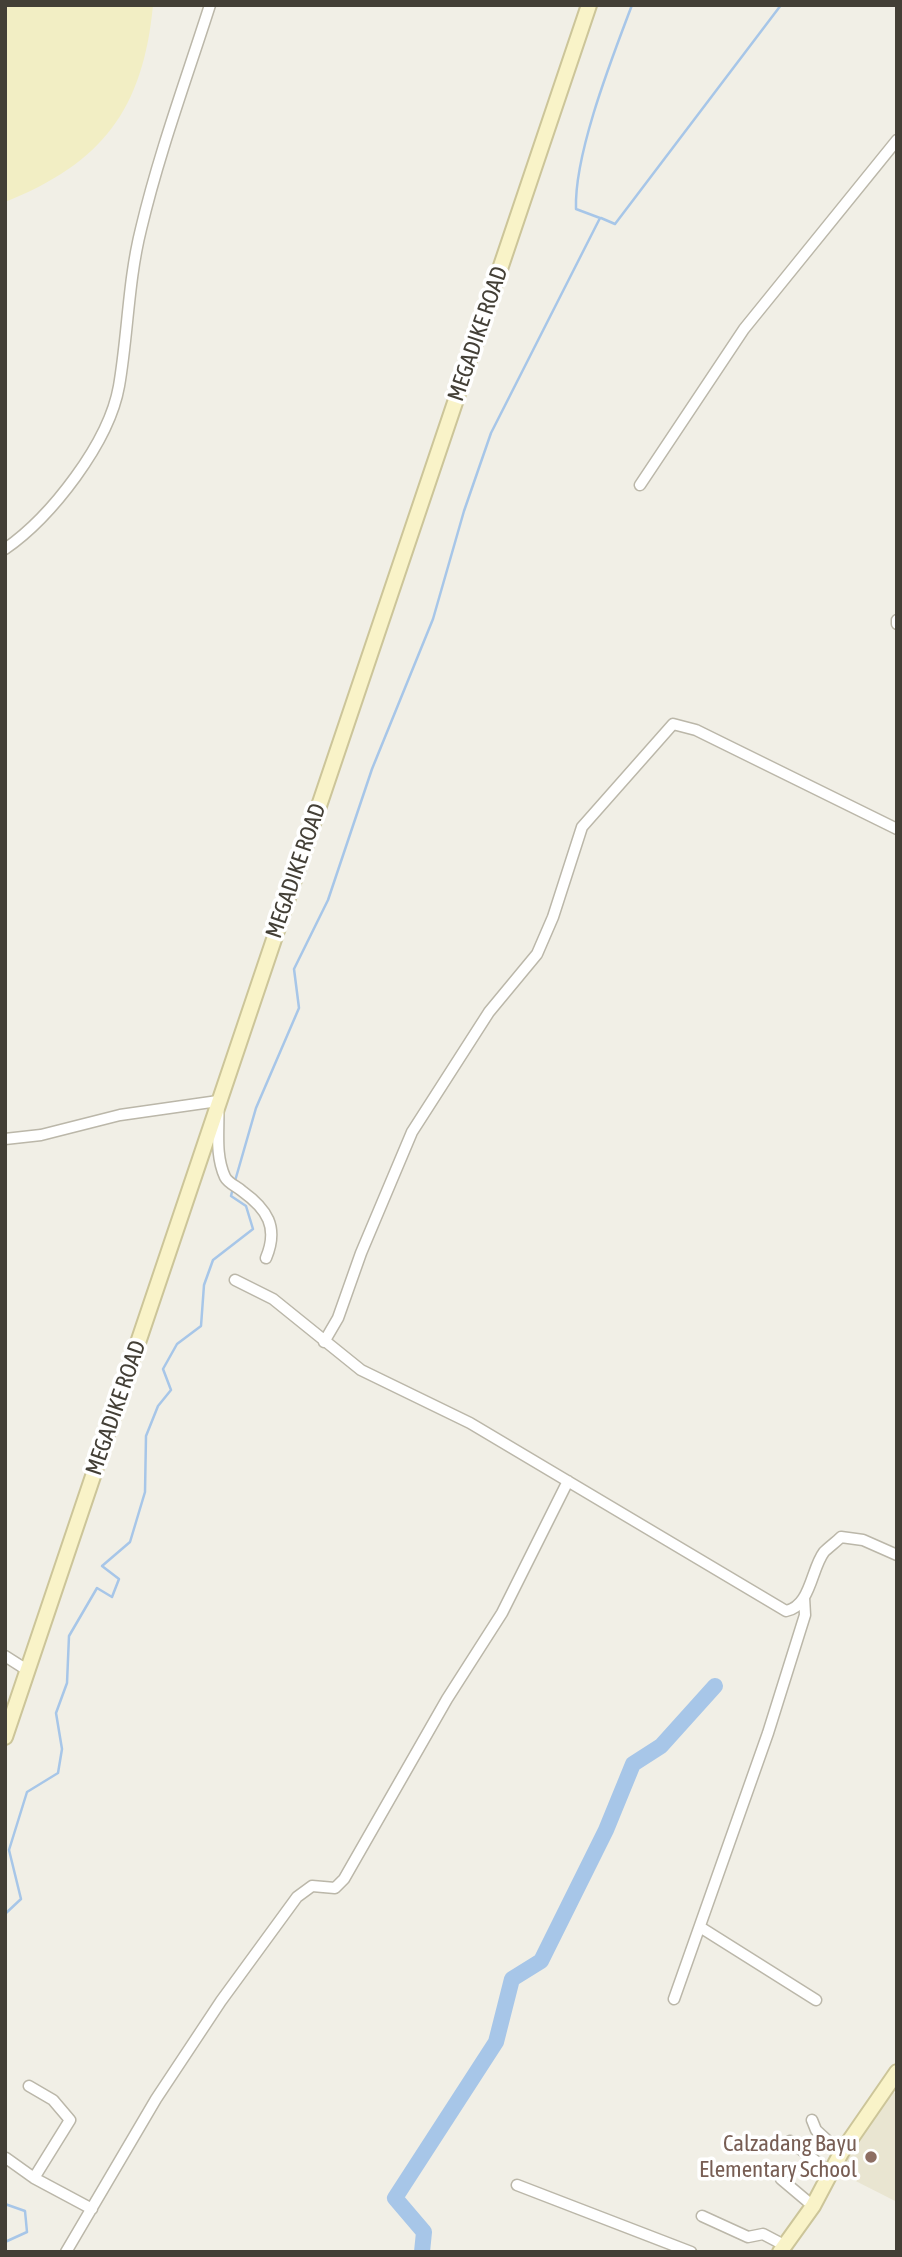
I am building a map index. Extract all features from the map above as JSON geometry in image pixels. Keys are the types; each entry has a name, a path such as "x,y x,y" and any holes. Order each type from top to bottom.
{"main road":[{"name":"MEGADIKE ROAD","path":"5,1737 589,5"},
{"path":"782,2248 813,2206 841,2153 897,2072"}],"street":[{"path":"5,549 56,501 88,458 113,408 119,387 131,270 155,172 210,5"},
{"path":"640,485 744,329 897,140"},
{"path":"324,1342 338,1318 369,1232 412,1132 489,1012 537,954 553,917 582,827 673,724 696,730 897,829"},
{"path":"5,1139 41,1135 120,1115 218,1101 217,1138 226,1180 262,1205 269,1217 272,1229 271,1246 265,1258"},
{"path":"235,1280 273,1299 367,1374 470,1423 786,1611 792,1610 804,1597 824,1553 841,1537 863,1540 897,1555"},
{"path":"66,2252 156,2099 220,2001 297,1897 312,1886 335,1888 344,1879 454,1688 502,1613 568,1481"},
{"path":"674,1998 805,1615 804,1597"},
{"path":"5,1656 27,1670"},
{"path":"700,1927 816,2000"},
{"path":"29,2086 53,2100 70,2120 34,2178"},
{"path":"812,2120 816,2130 841,2153"},
{"path":"790,2141 831,2173"},
{"path":"5,2158 34,2178 92,2209"},
{"path":"781,2179 813,2206"},
{"path":"517,2185 691,2252"},
{"path":"702,2216 748,2237 763,2234 782,2248"}],"shaded area":[{"name":"Calzadang Bayu Elementary School","path":"890,2091 897,2094 897,2202 836,2171"}],"sand":[{"path":"5,5 153,5 148,42 139,75 112,128 92,150 68,170 5,202"}],"waterway":[{"path":"235,1181 256,1108 299,1008 294,969 328,900 372,769 433,619 464,511 491,433 600,218 576,209 577,187 596,106 632,5"},
{"path":"601,218 615,224 781,5"},
{"path":"5,1914 21,1899 9,1850 27,1792 58,1773 62,1749 56,1713 67,1683 69,1636 97,1588 112,1597 119,1579 102,1566 130,1542 145,1492 146,1436 158,1406 171,1390 163,1369 177,1344 201,1326 204,1285 213,1260 253,1229 246,1206 231,1196 233,1188"},
{"path":"422,2252 424,2232 395,2198 496,2042 512,1979 541,1961 606,1830 633,1764 661,1746 715,1686"},
{"path":"5,2204 25,2211 27,2232 5,2242"}],"place":[{"name":"Calzadang Bayu Elementary School","path":"871,2157"}]}
